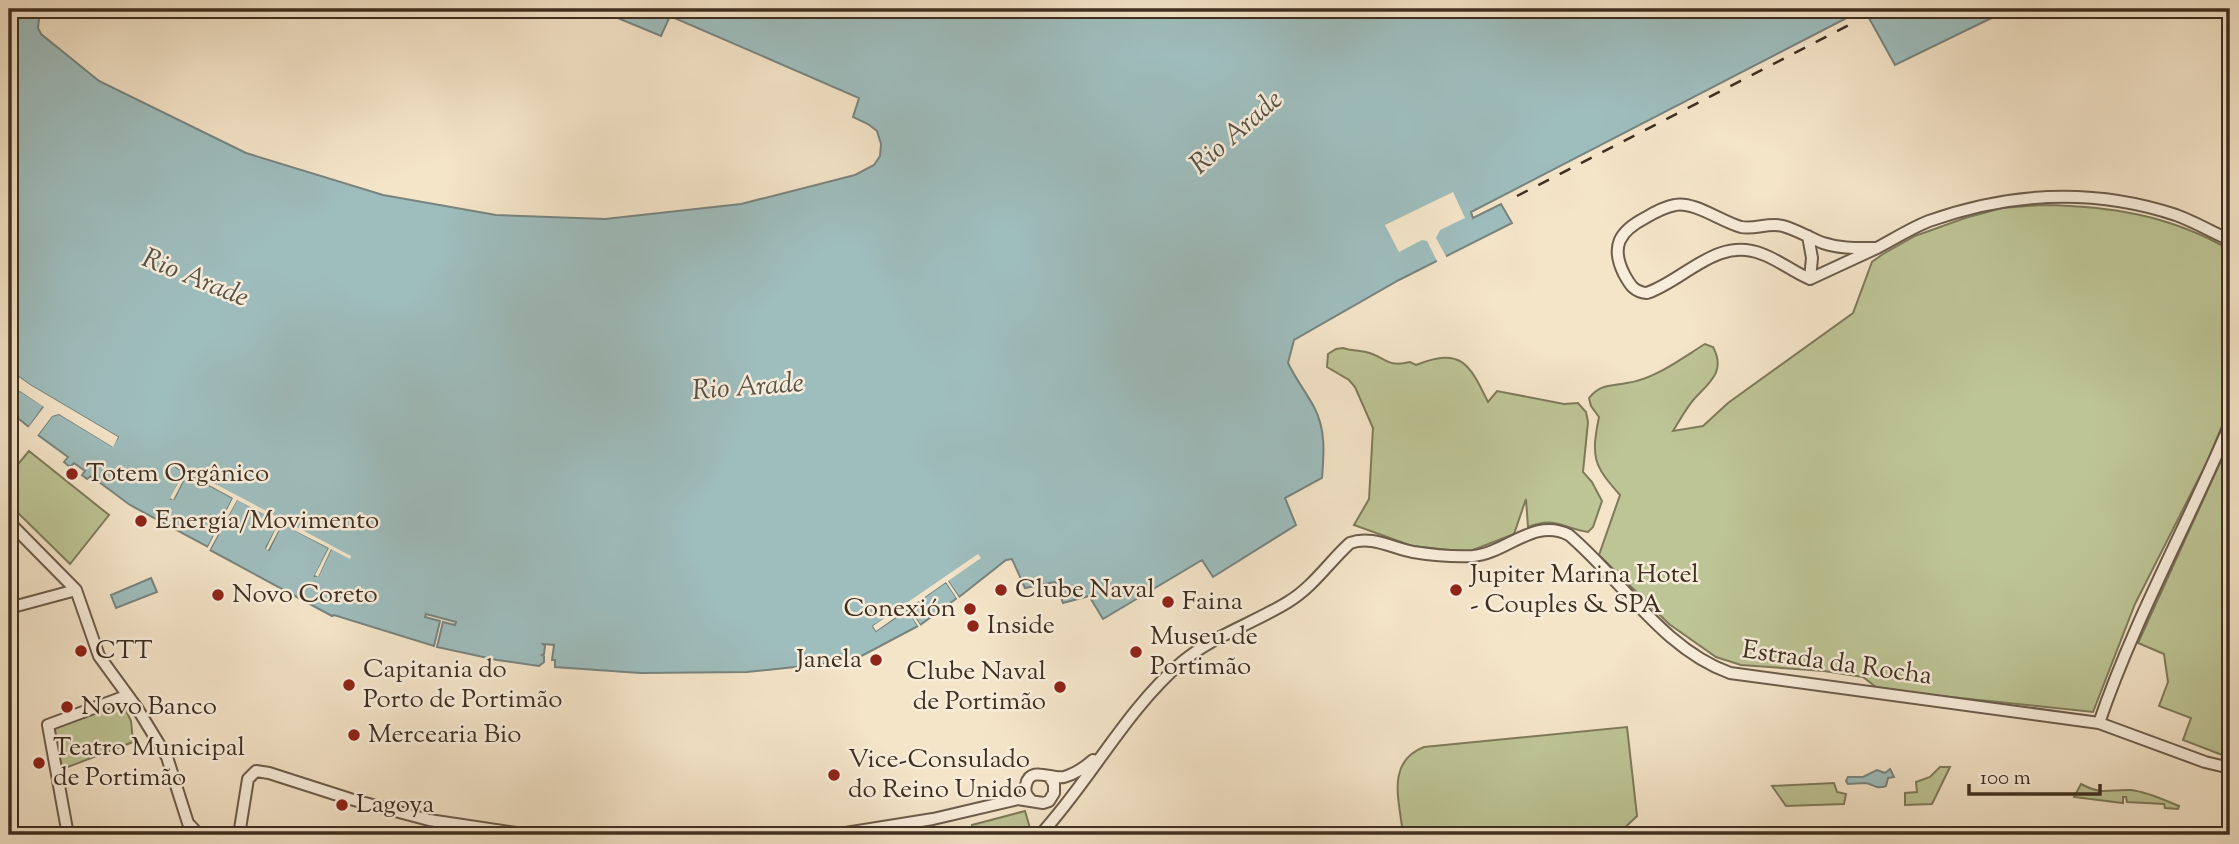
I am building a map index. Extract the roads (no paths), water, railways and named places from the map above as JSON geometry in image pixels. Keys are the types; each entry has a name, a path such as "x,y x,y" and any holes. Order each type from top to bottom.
{"street":[{"path":"1810,279 1927,222 1990,202 2046,196 2118,200 2178,216 2228,239"},
{"path":"1810,279 1759,253 1729,251 1681,273 1654,291 1641,293 1629,284 1618,258 1618,247 1621,236 1628,227 1664,207 1679,204 1741,227 1756,229 1781,225 1824,243 1850,248 1877,248"},
{"path":"1808,236 1812,258 1810,279"},
{"path":"2099,723 2136,629 2230,424"},
{"path":"9,522 76,590 99,656 167,757 188,823 199,835"},
{"name":"Estrada da Rocha","path":"1111,744 1154,690 1183,662 1222,636 1288,602 1345,547 1357,540 1413,552 1470,556 1497,551 1548,528 1562,532 1581,546 1644,611 1685,648 1709,664 1730,673 2099,723 2206,762 2230,768"},
{"path":"9,608 76,590"},
{"path":"68,835 48,725 127,696"},
{"path":"1040,835 1111,744"},
{"path":"1031,800 1025,790 1027,781 1037,774 1065,777 1075,773 1111,744"},
{"path":"833,835 933,819 1018,799 1040,803 1073,785 1094,766"},
{"path":"239,835 248,779 256,771 461,831 530,835"},
{"path":"1048,826 1054,784 1049,776"}],"water":[{"name":"Rio Arade","path":"9,9 40,9 38,28 41,34 99,81 246,153 383,195 496,215 605,219 741,204 855,175 874,165 880,156 881,144 877,131 853,117 859,98 670,16 661,36 596,9 1864,9 1471,212 1473,218 1501,204 1512,223 1399,280 1294,340 1288,363 1321,424 1324,451 1322,478 1285,498 1296,525 1213,577 1202,560 1103,619 1089,596 1063,603 1055,582 1025,588 1012,559 1006,560 959,597 948,581 873,626 876,631 908,609 918,626 852,661 747,672 640,673 555,667 555,660 552,660 554,645 543,644 544,662 539,666 437,647 443,622 455,625 456,622 426,614 425,617 440,621 434,646 332,616 210,550 237,499 280,522 266,548 269,550 282,523 329,548 315,576 318,576 331,549 177,464 176,467 184,472 171,499 174,499 187,473 233,498 208,547 130,505 91,476 87,479 82,475 85,471 74,463 70,467 64,462 68,457 38,435 52,416 59,414 112,446 118,437 9,370"},
{"path":"1864,9 2010,9 1895,65"},
{"path":"20,391 44,406 29,427 9,411 12,397"},
{"path":"151,578 157,592 116,608 111,595"},
{"path":"946,582 957,598 920,625 909,608"},
{"path":"1890,769 1894,777 1888,778 1886,786 1848,784 1846,781 1848,777 1863,777 1877,770 1885,773"}],"railway":[{"path":"1517,196 1855,22"}],"place":[{"name":"Totem Orgânico","path":"72,474"},
{"name":"Energia/Movimento","path":"141,521"},
{"name":"Clube Naval","path":"1001,590"},
{"name":"Jupiter Marina Hotel - Couples & SPA","path":"1456,590"},
{"name":"Novo Coreto","path":"218,595"},
{"name":"Faina","path":"1168,602"},
{"name":"Conexión","path":"970,609"},
{"name":"Inside","path":"973,626"},
{"name":"CTT","path":"81,651"},
{"name":"Museu de Portimão","path":"1136,652"},
{"name":"Janela","path":"876,660"},
{"name":"Capitania do Porto de Portimão","path":"349,685"},
{"name":"Clube Naval de Portimão","path":"1060,687"},
{"name":"Novo Banco","path":"67,707"},
{"name":"Mercearia Bio","path":"354,735"},
{"name":"Teatro Municipal de Portimão","path":"39,763"},
{"name":"Vice-Consulado do Reino Unido","path":"834,775"},
{"name":"Lagoya","path":"342,805"}]}
